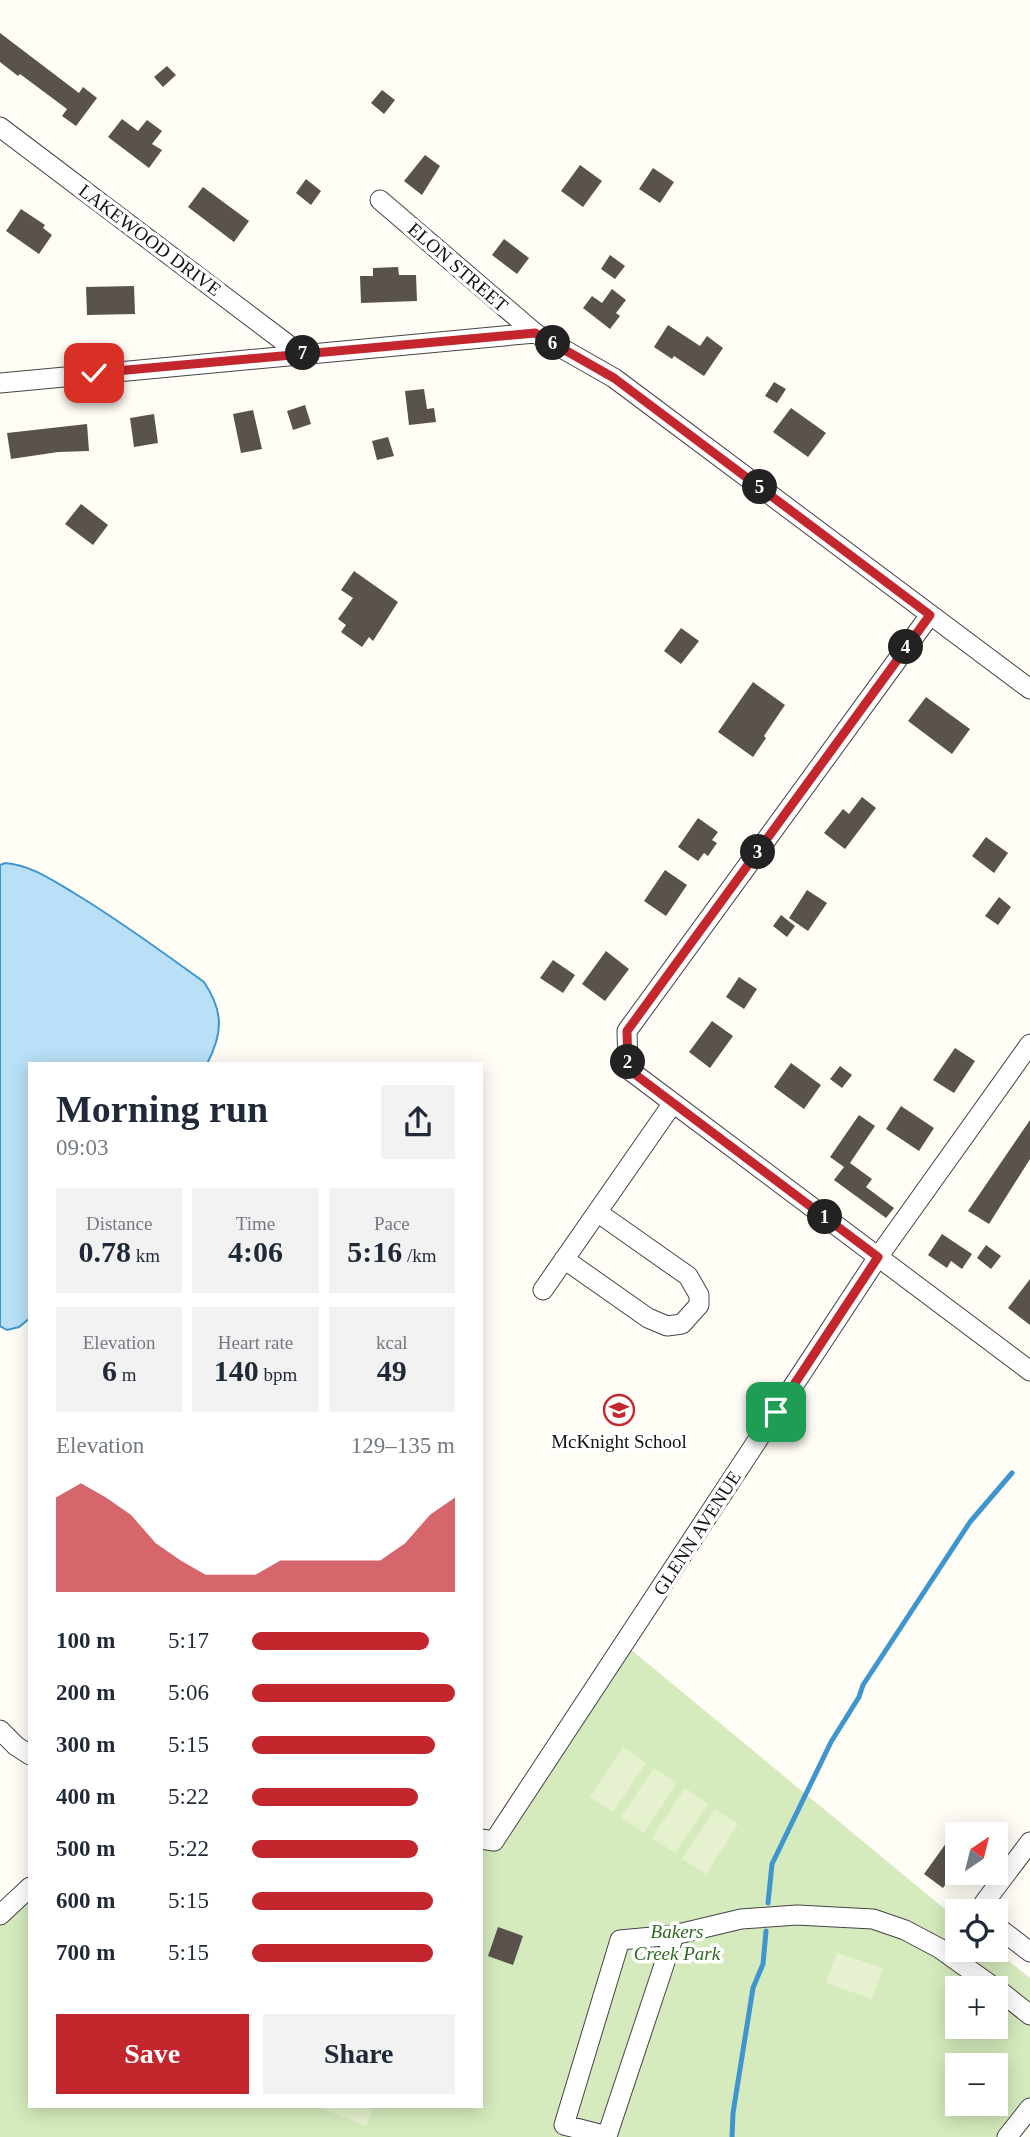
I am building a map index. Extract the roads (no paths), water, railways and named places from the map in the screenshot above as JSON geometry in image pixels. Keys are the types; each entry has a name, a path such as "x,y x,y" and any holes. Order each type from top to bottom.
{"street":[{"name":"LAKEWOOD DRIVE","path":"0,127 299,353"},
{"name":"ELON STREET","path":"380,200 535,333 614,378 1030,689"},
{"path":"0,383 535,333"},
{"path":"930,615 627,1031 628,1069 1030,1371"},
{"name":"GLENN AVENUE","path":"483,1839 494,1841 878,1257 1030,1044"},
{"path":"543,1290 673,1103"},
{"path":"564,1259 648,1318 667,1326 681,1324 692,1315 699,1305 699,1295 688,1276 597,1212"},
{"path":"0,1730 28,1754"},
{"path":"987,1899 1030,1842"},
{"path":"0,1915 28,1889"},
{"path":"674,1934 607,2136 564,2125 620,1940 674,1934 741,1919 822,1915 873,1919 905,1930 939,1948 979,1976"},
{"path":"1008,1935 1030,1952"},
{"path":"1008,1998 1030,2015"},
{"path":"1007,2137 1030,2108"}],"water":[{"path":"15,864 58,883 124,925 204,982 215,1003 219,1023 216,1042 208,1062 28,1062 28,1320 19,1327 7,1330 0,1326 0,865"}],"waterway":[{"path":"768,1903 772,1864 831,1742 859,1697 863,1685 970,1522 1012,1473"},
{"path":"732,2137 733,2113 753,1988 763,1964 766,1931"}],"place":[{"name":"McKnight School","path":"619,1410"}],"park label":[{"name":"Bakers Creek Park","path":"677,1942"}]}
